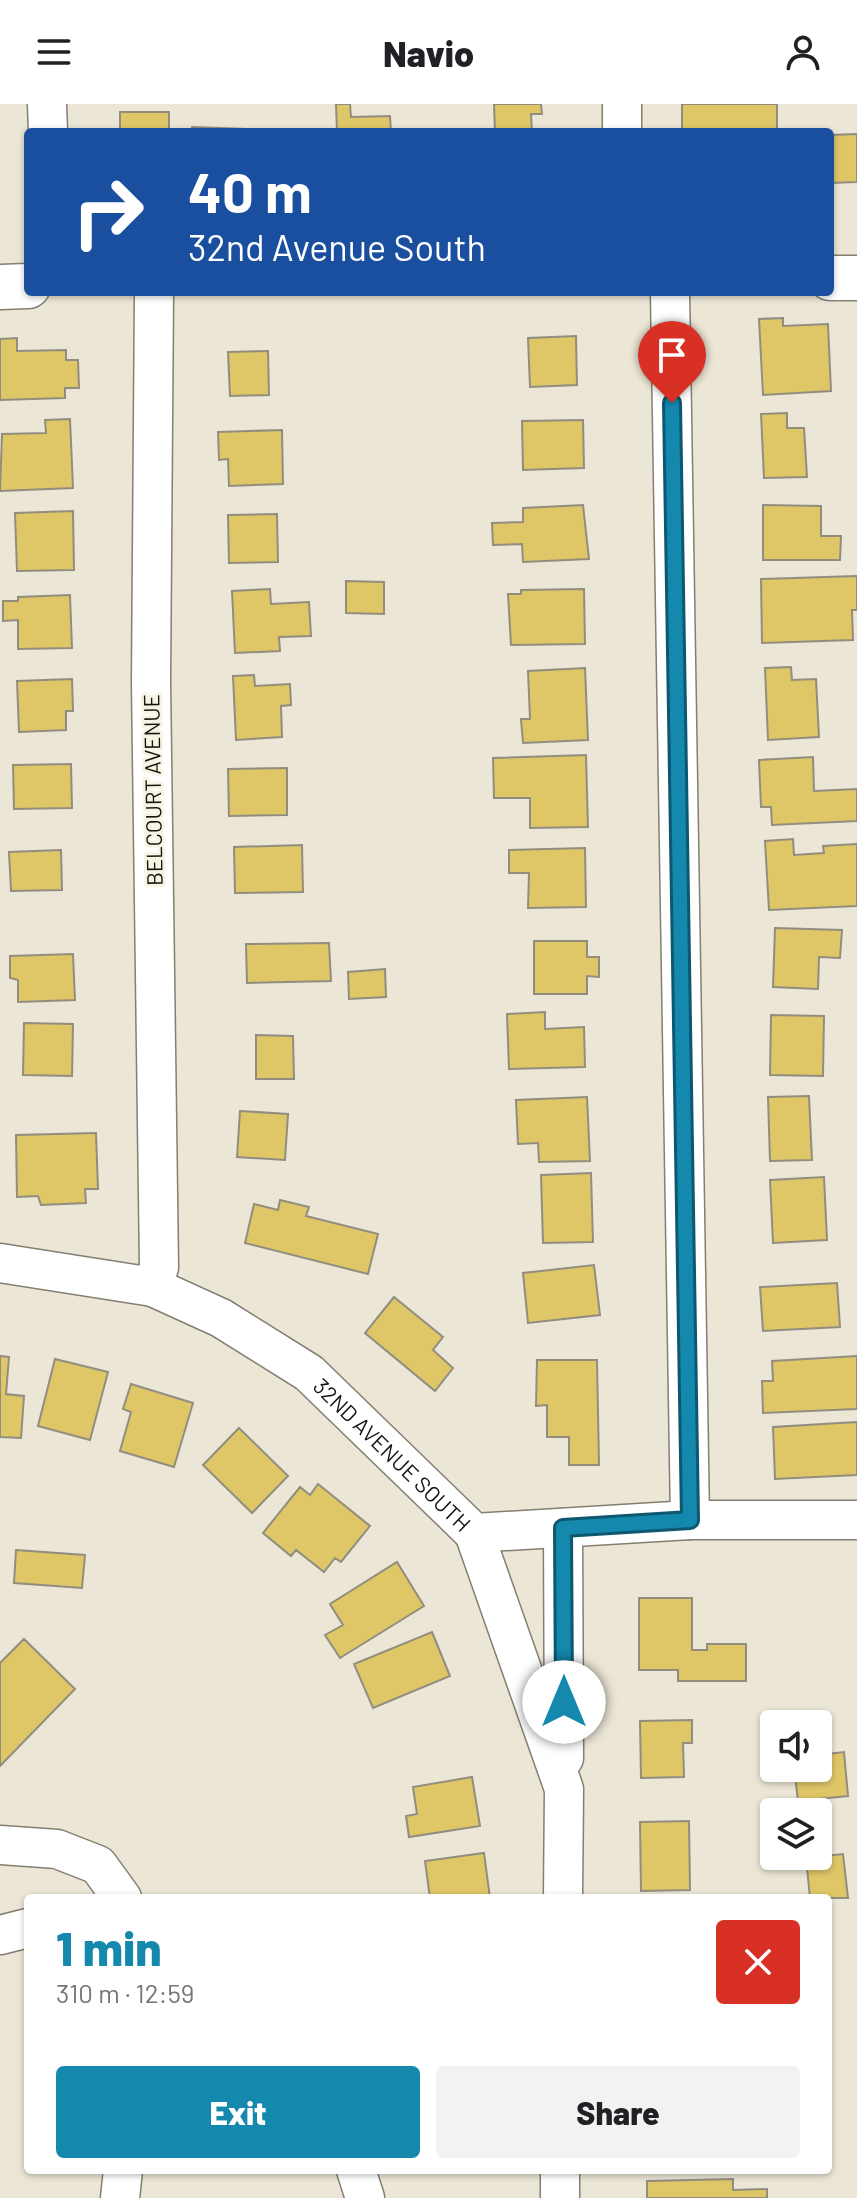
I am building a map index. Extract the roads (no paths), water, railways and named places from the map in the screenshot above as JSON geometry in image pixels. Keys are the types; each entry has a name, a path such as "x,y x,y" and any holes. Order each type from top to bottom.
{"main road":[{"path":"834,278 857,278"},
{"path":"0,287 24,286"}],"street":[{"path":"47,104 48,128"},
{"path":"622,104 622,128"},
{"name":"BELCOURT AVENUE","path":"153,1287 159,1267 151,682 154,296"},
{"path":"670,296 690,1520"},
{"name":"32ND AVENUE SOUTH","path":"0,1263 153,1287 221,1318 309,1373 474,1533 690,1520 857,1520"},
{"path":"563,1528 563,1894"},
{"path":"474,1533 564,1789"},
{"path":"0,1845 57,1849 98,1865 119,1894"},
{"path":"0,1935 24,1929"},
{"path":"120,2198 123,2174"},
{"path":"357,2174 365,2198"},
{"path":"560,2174 560,2198"}]}
